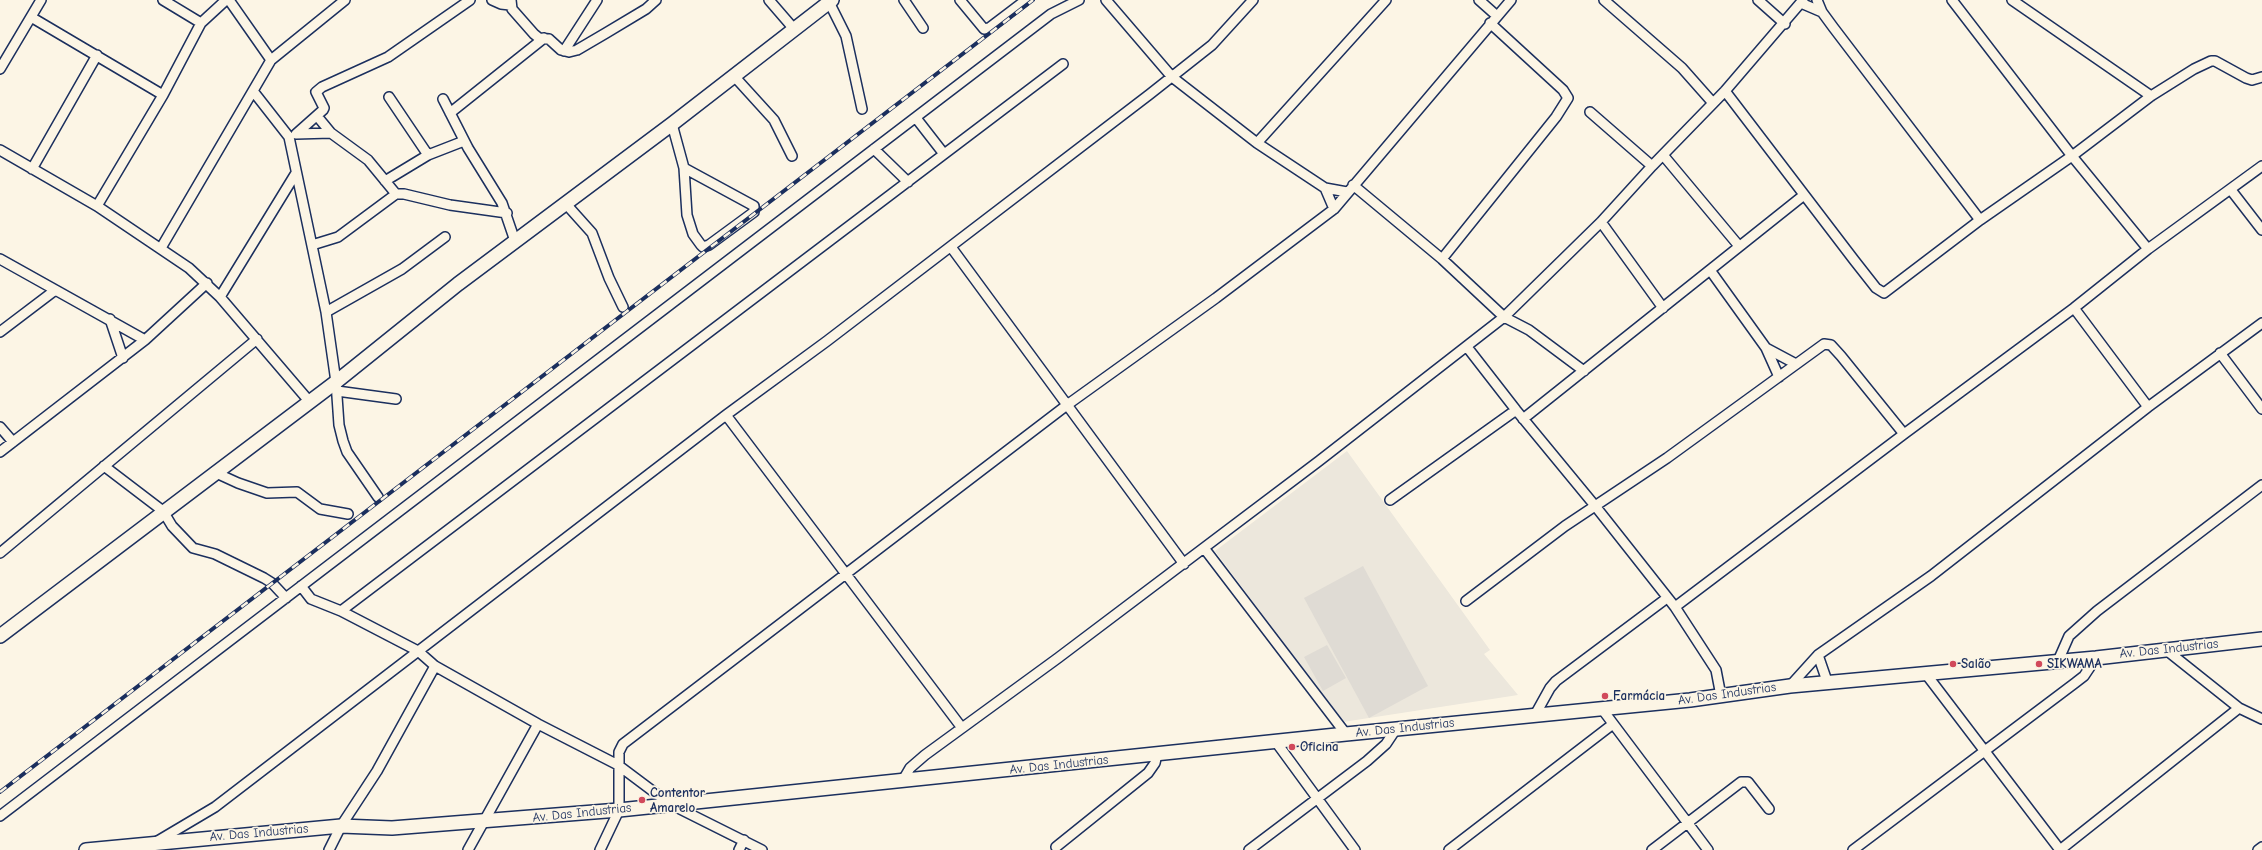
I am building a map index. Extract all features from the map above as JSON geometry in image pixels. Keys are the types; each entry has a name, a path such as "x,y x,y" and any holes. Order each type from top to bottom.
{"main road":[{"path":"0,636 214,472 309,402 337,387 458,284 672,124 830,1"},
{"name":"Av. Das Industrias","path":"86,850 152,846 341,826 392,828 619,810 1346,734 1602,709 1721,696 1790,686 1828,684 2096,658 2262,639"}],"street":[{"path":"0,69 42,0"},
{"path":"163,0 201,23"},
{"path":"97,206 163,95 201,23 226,0"},
{"path":"229,0 271,60"},
{"path":"161,248 271,60 345,0"},
{"path":"292,136 317,116 324,108 316,92 322,87 388,57 470,0"},
{"path":"492,0 501,4 511,3 534,34 539,38 549,39 564,51 577,50 606,34 656,0"},
{"path":"564,51 597,0"},
{"path":"769,0 794,29"},
{"path":"904,0 923,28"},
{"path":"960,0 980,28 985,29 1026,0"},
{"path":"0,816 1051,14 1079,0"},
{"path":"1106,0 1172,77 1257,143 1325,188 1350,189 1442,259 1504,317 1529,330 1584,371"},
{"path":"152,846 215,807 726,415 951,247 1212,45 1253,0"},
{"path":"1257,143 1386,0"},
{"path":"1479,0 1496,16"},
{"path":"600,850 619,810 618,765 619,752 623,744 847,575 1067,406 1216,298 1334,209 1511,0"},
{"path":"1604,0 1682,68 1713,103"},
{"path":"1758,0 1785,24"},
{"path":"1816,0 1822,12 1980,220"},
{"path":"1952,0 2072,156 2148,249"},
{"path":"2012,0 2151,96"},
{"path":"830,1 846,36 862,109"},
{"path":"903,780 915,764 1184,564 1504,317 1601,222 1663,154 1725,90 1785,24 1802,2 1822,12"},
{"path":"31,17 98,55 163,95"},
{"path":"1442,259 1556,117 1568,98 1563,90 1490,23"},
{"path":"450,113 544,38"},
{"path":"32,168 98,55"},
{"path":"1725,90 1876,288 1884,293 1980,220 2072,156 2151,96 2210,61 2220,63 2252,80 2262,77"},
{"path":"342,611 1064,64"},
{"path":"734,76 774,120 792,156"},
{"path":"253,91 292,136 296,173 307,216 326,312 337,387 339,425 347,452 378,497"},
{"path":"389,96 428,155"},
{"path":"443,100 464,141 507,213 515,241"},
{"path":"1590,112 1652,166"},
{"path":"317,116 331,133 368,160 396,194"},
{"path":"916,118 944,154"},
{"path":"672,124 684,168 687,215 694,234 703,247 720,238 754,212 754,206 684,168"},
{"path":"292,136 331,133"},
{"path":"385,181 428,155 464,141"},
{"path":"874,149 908,182"},
{"path":"0,150 97,206 190,268 220,297 309,402"},
{"path":"1663,154 1739,246"},
{"path":"1675,607 2074,308 2148,249 2262,166"},
{"path":"220,297 296,173"},
{"path":"1325,188 1334,209"},
{"path":"2231,190 2262,230"},
{"path":"312,245 338,237 396,194 404,194 450,204 507,213"},
{"path":"1523,419 1804,194"},
{"path":"566,204 592,233 609,278 623,308"},
{"path":"1601,222 1663,308"},
{"path":"326,312 402,269 445,237"},
{"path":"951,247 1184,564"},
{"path":"0,259 54,291 110,319 145,340"},
{"path":"1710,270 1766,348 1779,377"},
{"path":"0,452 123,358 207,284"},
{"path":"0,332 54,291"},
{"path":"2074,308 2148,407"},
{"path":"110,319 123,358"},
{"path":"1790,686 1818,655 1931,576 2148,407 2262,323"},
{"path":"0,553 257,339"},
{"path":"1466,601 1565,526 1596,507 1824,344 1831,345 1904,434"},
{"path":"1467,347 1523,419 1596,507 1675,607 1716,670 1721,696"},
{"path":"1766,348 1796,364"},
{"path":"2220,353 2262,409"},
{"path":"337,387 396,399"},
{"path":"1390,500 1516,410"},
{"path":"726,415 962,728"},
{"path":"0,427 13,442"},
{"path":"104,466 163,512 172,526 193,548 215,554 260,576 272,583 286,598"},
{"path":"214,472 238,483 267,493 296,492 320,509 348,514"},
{"path":"2055,661 2069,636 2092,615 2262,485"},
{"path":"1204,548 1346,734"},
{"path":"301,586 311,599 342,611 418,651 435,666 538,724 618,765 670,804 762,850"},
{"path":"1536,715 1550,688 1556,681 1667,598"},
{"path":"2165,650 2239,708 2262,718"},
{"path":"1818,655 1828,684"},
{"path":"1853,850 2084,676 2096,658"},
{"path":"329,850 341,826 377,771 435,666"},
{"path":"1926,674 1986,750 2060,850 2239,708"},
{"path":"1602,709 1708,850"},
{"path":"468,850 538,724"},
{"path":"1449,850 1613,724"},
{"path":"1249,850 1375,754 1386,744 1396,729"},
{"path":"1276,742 1355,850"},
{"path":"1056,847 1148,773 1155,763 1157,754"},
{"path":"1652,850 1688,824 1734,786 1745,781 1748,782 1769,809"},
{"path":"739,850 744,840"},
{"path":"2258,850 2262,847"}],"shaded area":[{"path":"1347,451 1490,650 1484,654 1518,695 1343,722 1215,551"},
{"path":"1363,566 1428,686 1369,718 1304,598"},
{"path":"1327,645 1346,678 1323,691 1304,657"}],"railway":[{"path":"0,792 1033,0"}],"place":[{"name":"Salão","path":"1953,664"},
{"name":"SIKWAMA","path":"2039,664"},
{"name":"Farmácia","path":"1605,696"},
{"name":"Oficina","path":"1292,747"},
{"name":"Contentor Amarelo","path":"642,800"}]}
